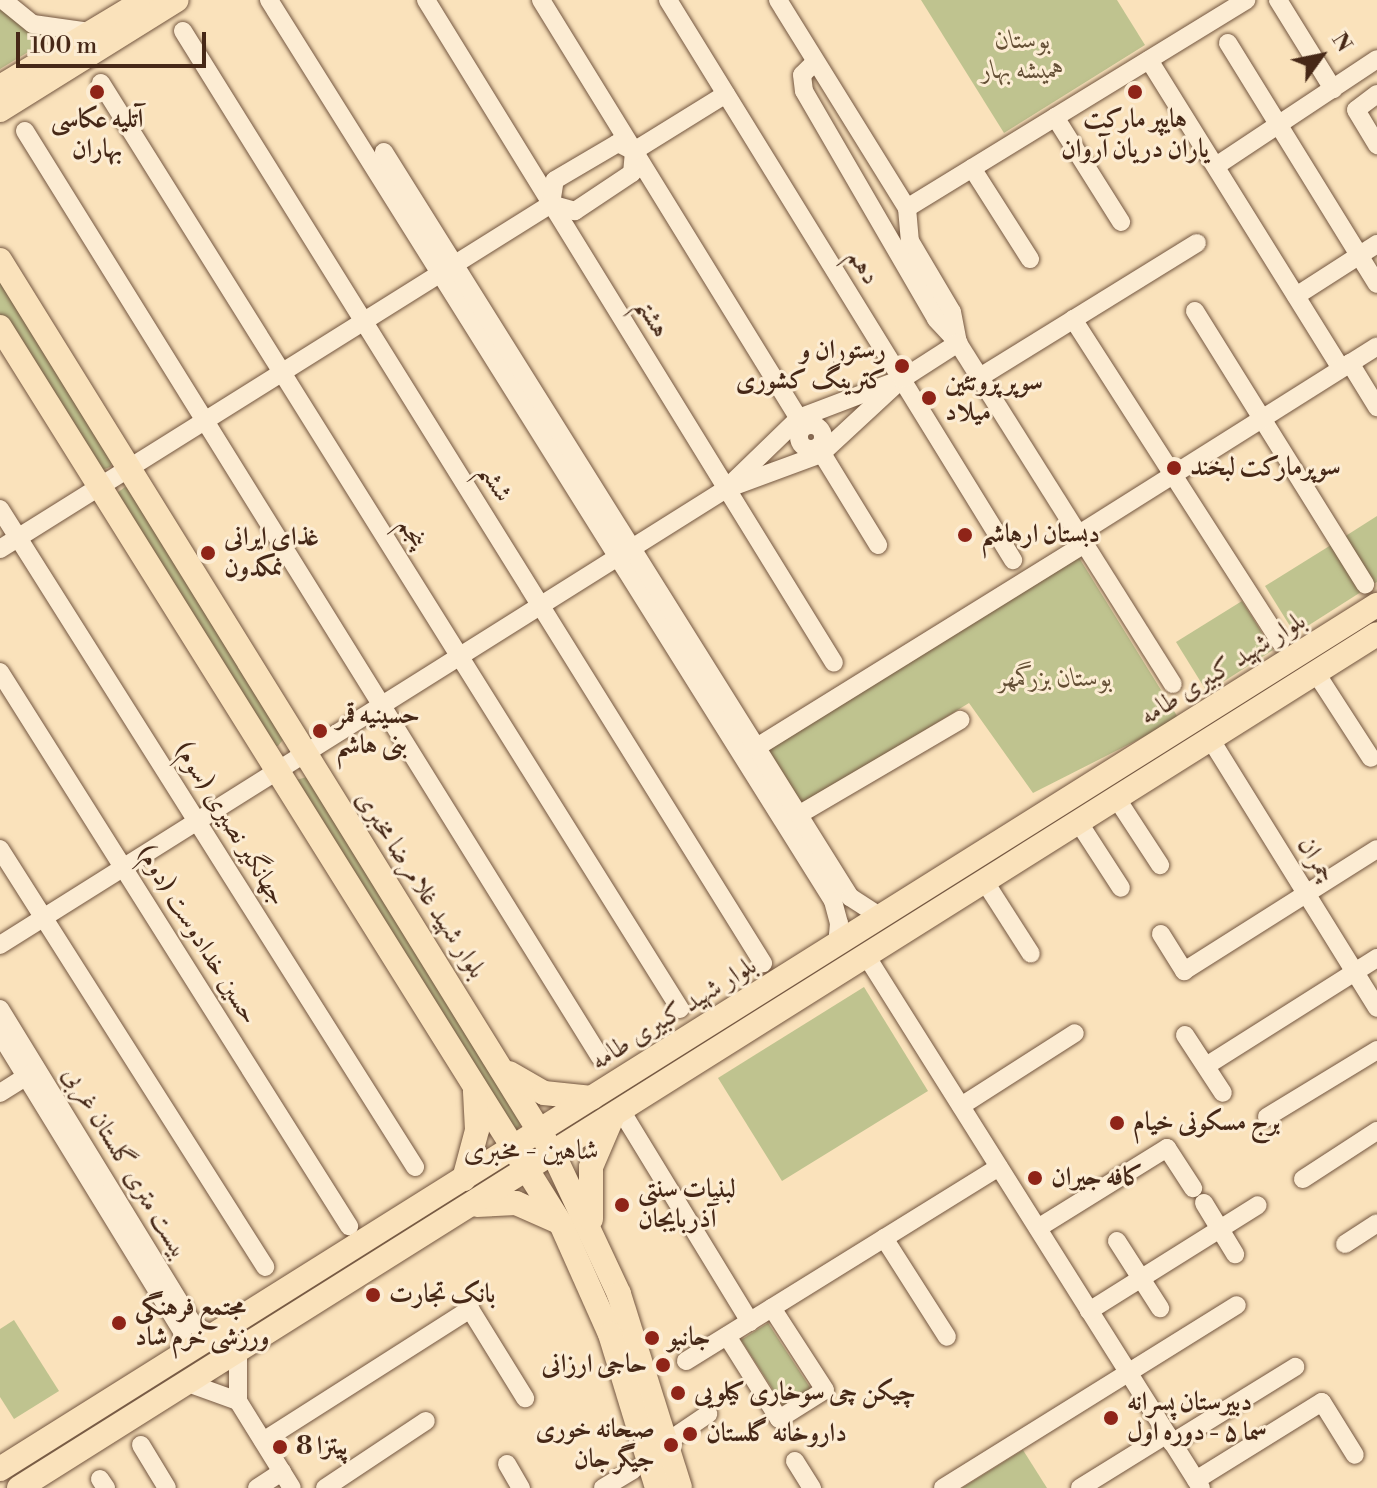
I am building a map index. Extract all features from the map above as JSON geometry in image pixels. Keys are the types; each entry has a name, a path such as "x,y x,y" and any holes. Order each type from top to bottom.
{"main road":[{"path":"0,87 145,0"},
{"path":"0,110 177,0"},
{"name":"بلوار شهید غلامرضا مخبری","path":"0,260 303,753 541,1131 592,1229 667,1442 680,1488"},
{"path":"0,327 561,1224 610,1334 657,1488"},
{"name":"بلوار شهید کبیری طامه","path":"19,1488 1211,740 1254,696 1371,594"},
{"name":"بلوار شهید کبیری طامه","path":"0,1469 881,917 1254,696 1316,673 1377,634"},
{"path":"505,1070 544,1093 592,1098"},
{"path":"464,1179 477,1130 475,1089"},
{"path":"592,1229 591,1167 617,1115"},
{"path":"474,1205 516,1203 561,1224"}],"street":[{"path":"3,0 33,24 91,32"},
{"path":"269,0 447,269 624,552 833,901 839,923 837,944"},
{"name":"هشتم","path":"426,0 834,663"},
{"path":"541,0 802,422 801,444 820,450 878,545"},
{"name":"دهم","path":"668,0 1013,560"},
{"path":"778,0 907,208 913,248 952,312 958,343"},
{"path":"907,208 1246,0"},
{"path":"1278,0 1333,89"},
{"name":"ششم","path":"183,31 763,963"},
{"path":"1228,43 1377,284"},
{"path":"1216,166 1377,59"},
{"path":"1149,60 1296,296 1377,407"},
{"path":"815,62 802,75 804,91 936,319 958,343 1173,684"},
{"name":"پنجم","path":"101,83 680,1009"},
{"path":"634,151 726,94"},
{"path":"1377,94 1356,110 1377,145"},
{"path":"1055,117 1121,222"},
{"path":"25,131 600,1057"},
{"path":"0,549 551,204 555,180 607,146 618,143 634,151"},
{"path":"551,204 569,212 580,208 632,173 634,151"},
{"path":"384,152 447,269"},
{"path":"972,168 1030,259"},
{"path":"980,377 1197,243"},
{"path":"1296,296 1377,244"},
{"path":"1195,311 1371,594"},
{"path":"1073,319 1280,642"},
{"path":"0,945 726,489 820,450 902,379 958,343"},
{"path":"757,747 1082,539 1173,475 1377,346"},
{"path":"726,489 802,422 902,379"},
{"name":"جهانگیر نصیری (سوم)","path":"0,509 415,1167"},
{"path":"624,552 757,747 850,897 881,917"},
{"name":"حسین خدادوست (دوم)","path":"0,672 349,1226"},
{"path":"1316,673 1371,758"},
{"path":"800,814 960,720"},
{"name":"چمران","path":"1211,740 1377,1008"},
{"path":"1117,799 1160,865"},
{"path":"1079,823 1121,888"},
{"path":"0,849 265,1267"},
{"path":"1161,934 1184,971 1377,849"},
{"path":"985,882 1031,954"},
{"path":"867,957 1198,1484 1322,1402 1355,1455"},
{"path":"1206,1066 1377,958"},
{"name":"بیست متری گلستان غربی","path":"0,1009 32,1073 182,1331 184,1354"},
{"path":"961,1106 1075,1033"},
{"name":"بیست متری گلستان غربی","path":"0,1034 32,1073 193,1324 213,1336"},
{"path":"1185,1035 1223,1093"},
{"path":"1267,1117 1377,1050"},
{"path":"0,1093 32,1073"},
{"path":"617,1115 750,1322"},
{"path":"1303,1179 1377,1131"},
{"path":"1038,1228 1167,1148 1235,1254"},
{"path":"686,1361 999,1167"},
{"path":"1089,1311 1258,1205"},
{"path":"1345,1244 1377,1223"},
{"path":"884,1238 947,1337"},
{"path":"1117,1241 1160,1308"},
{"path":"943,1488 1237,1305"},
{"path":"727,1336 779,1419 813,1398 825,1390 772,1308"},
{"path":"263,1441 470,1309 525,1398"},
{"path":"238,1352 238,1401 287,1480 257,1488"},
{"path":"1082,1487 1295,1367"},
{"path":"188,1383 238,1401"},
{"path":"667,1442 708,1414"},
{"path":"325,1488 426,1421"},
{"path":"141,1445 167,1488"},
{"path":"795,1461 812,1488"},
{"path":"507,1464 521,1488"},
{"path":"603,1488 633,1470"}],"green space":[{"name":"بوستان همیشه بهار","path":"921,0 1117,0 1145,45 1004,133"},
{"path":"0,6 26,29 58,34 0,69"},
{"path":"0,278 113,462 110,467 102,470 0,314"},
{"path":"125,487 134,490 286,736 278,746 272,746 117,493"},
{"path":"1377,516 1377,582 1373,584 1344,537"},
{"path":"1331,545 1361,592 1295,634 1265,586"},
{"name":"بوستان بزرگمهر","path":"1078,556 1179,719 1033,793 969,703 803,805 767,747"},
{"path":"1242,601 1273,650 1207,692 1176,642"},
{"path":"307,777 523,1121 516,1132 296,780"},
{"path":"864,987 928,1091 782,1181 718,1078"},
{"path":"14,1320 59,1391 14,1419 0,1397 0,1329"},
{"path":"768,1323 811,1389 783,1405 741,1340"},
{"path":"1023,1450 1047,1488 962,1488"}],"place":[{"name":"آتلیه عکاسی بهاران","path":"97,92"},
{"name":"هایپر مارکت یاران دریان آروان","path":"1135,92"},
{"name":"رستوران و کترینگ کشوری","path":"902,366"},
{"name":"سوپر پروتئین میلاد","path":"929,398"},
{"name":"سوپرمارکت لبخند","path":"1174,468"},
{"name":"دبستان ارهاشم","path":"965,535"},
{"name":"غذای ایرانی نمکدون","path":"208,553"},
{"name":"حسینیه قمر بنی هاشم","path":"320,731"},
{"name":"برج مسکونی خیام","path":"1117,1123"},
{"name":"کافه جیران","path":"1035,1178"},
{"name":"لبنیات سنتی آذربایجان","path":"622,1205"},
{"name":"بانک تجارت","path":"373,1295"},
{"name":"مجتمع فرهنگی ورزشی خرم شاد","path":"119,1323"},
{"name":"جانبو","path":"652,1338"},
{"name":"حاجی ارزانی","path":"663,1365"},
{"name":"چیکن چی سوخاری کیلویی","path":"678,1393"},
{"name":"دبیرستان پسرانه سما ۵ - دوره اول","path":"1111,1418"},
{"name":"داروخانه گلستان","path":"690,1434"},
{"name":"صبحانه خوری جیگر جان","path":"671,1445"},
{"name":"پیتزا 8","path":"280,1447"}],"district":[{"name":"شاهین - مخبری","path":"531,1151"}]}
